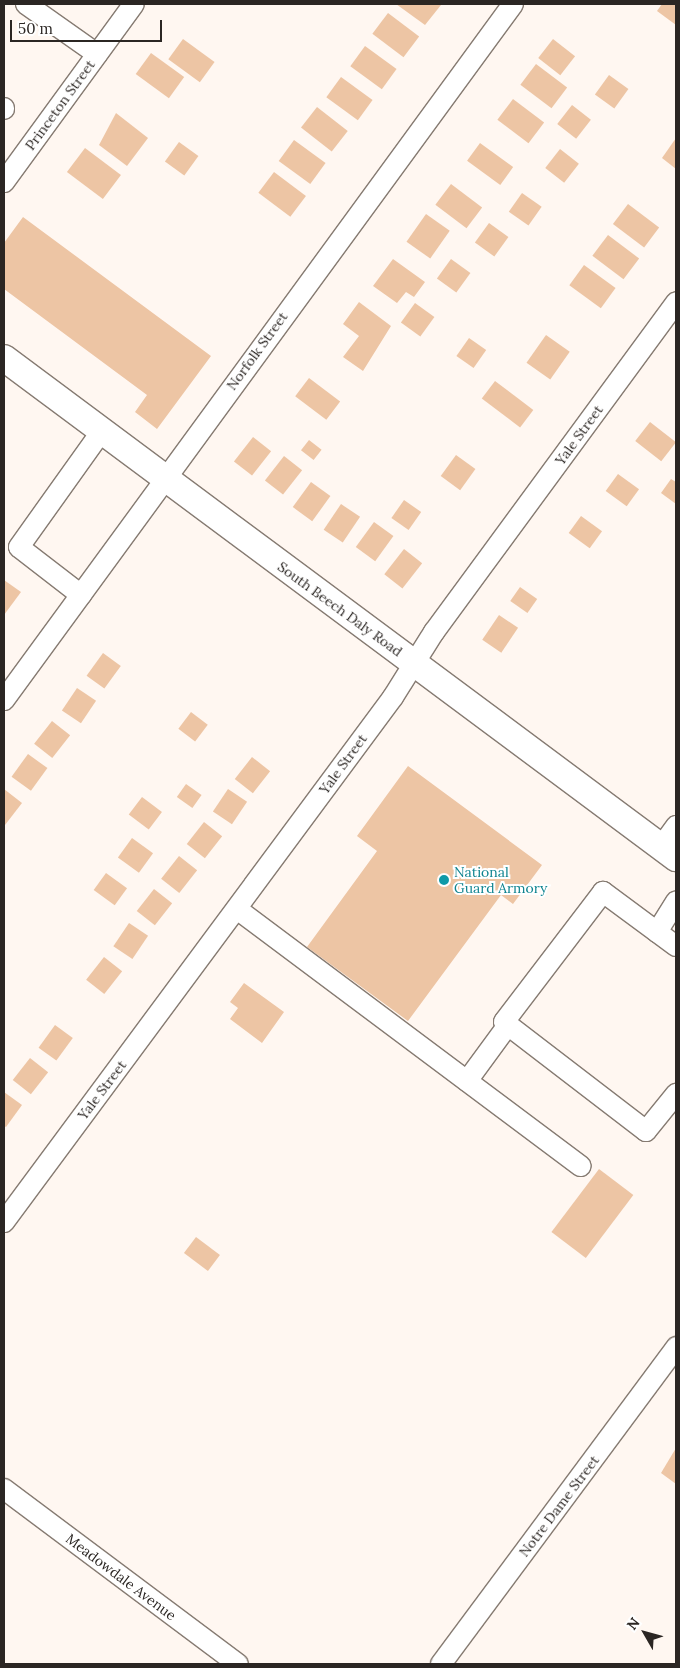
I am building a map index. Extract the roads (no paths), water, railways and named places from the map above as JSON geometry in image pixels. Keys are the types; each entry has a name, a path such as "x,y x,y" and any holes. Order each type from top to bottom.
{"main road":[{"name":"South Beech Daly Road","path":"4,358 165,480 668,853"}],"street":[{"path":"26,4 97,54"},
{"name":"Princeton Street","path":"7,169 134,4"},
{"name":"Norfolk Street","path":"4,700 513,4"},
{"name":"Yale Street","path":"4,1222 237,909 676,302"},
{"path":"82,595 19,547 101,432"},
{"path":"668,853 676,826"},
{"path":"676,946 603,892 504,1022 646,1131 676,1094"},
{"path":"657,932 676,902"},
{"path":"237,909 580,1166"},
{"path":"466,1081 508,1026"},
{"name":"Notre Dame Street","path":"441,1664 676,1347"},
{"name":"Meadowdale Avenue","path":"4,1489 238,1664"}],"place":[{"name":"National Guard Armory","path":"444,880"}]}
